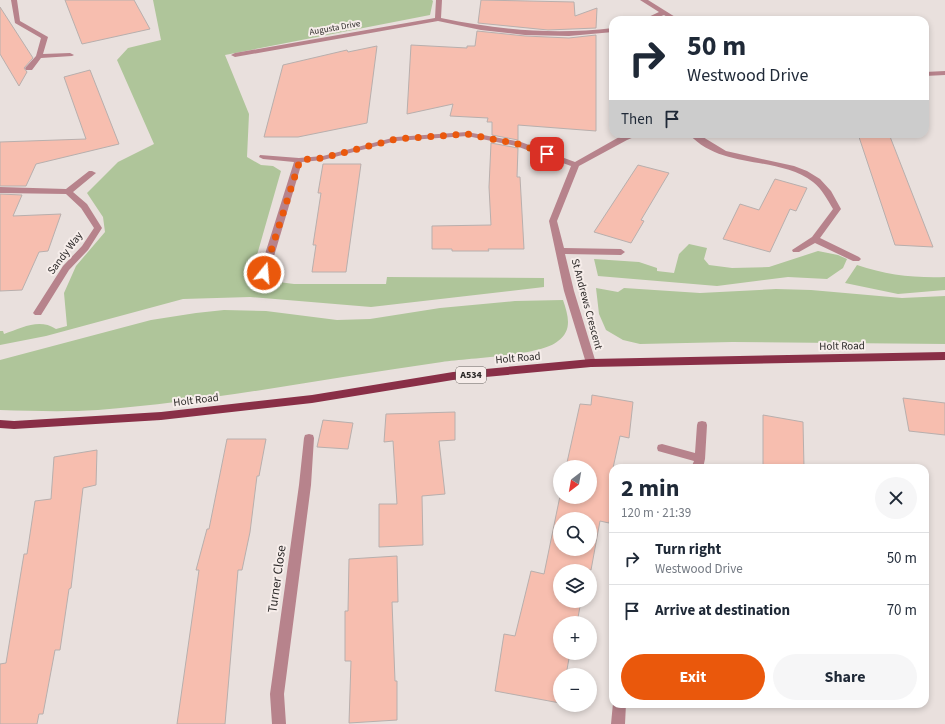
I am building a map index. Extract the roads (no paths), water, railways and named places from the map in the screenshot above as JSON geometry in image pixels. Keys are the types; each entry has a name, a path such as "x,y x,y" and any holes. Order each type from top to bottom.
{"main road":[{"name":"Holt Road","path":"0,424 14,425 161,416 312,399 453,376 591,363 945,356"}],"street":[{"path":"14,0 17,22 45,38 39,56 29,68"},
{"path":"438,19 439,0"},
{"path":"643,0 670,16"},
{"path":"656,16 664,13"},
{"name":"Augusta Drive","path":"235,55 438,19 475,28 538,33 584,34 609,31"},
{"path":"39,56 70,55"},
{"path":"929,74 945,73"},
{"path":"263,157 300,160 323,158 396,139 467,134 518,144 576,165 624,138"},
{"path":"700,138 726,154 789,167 812,176 830,193 837,209 815,239 796,250"},
{"path":"264,273 300,160"},
{"name":"St Andrews Crescent","path":"576,165 553,221 570,291 591,363"},
{"path":"0,190 68,192 92,173"},
{"name":"Sandy Way","path":"38,313 66,268 85,248 98,228 84,206 68,192"},
{"path":"815,239 856,259"},
{"name":"St Andrews Crescent","path":"561,251 621,252"},
{"path":"662,448 699,463 702,425"},
{"name":"Turner Close","path":"279,724 276,694 305,485 308,438"},
{"path":"618,724 619,708"}]}
